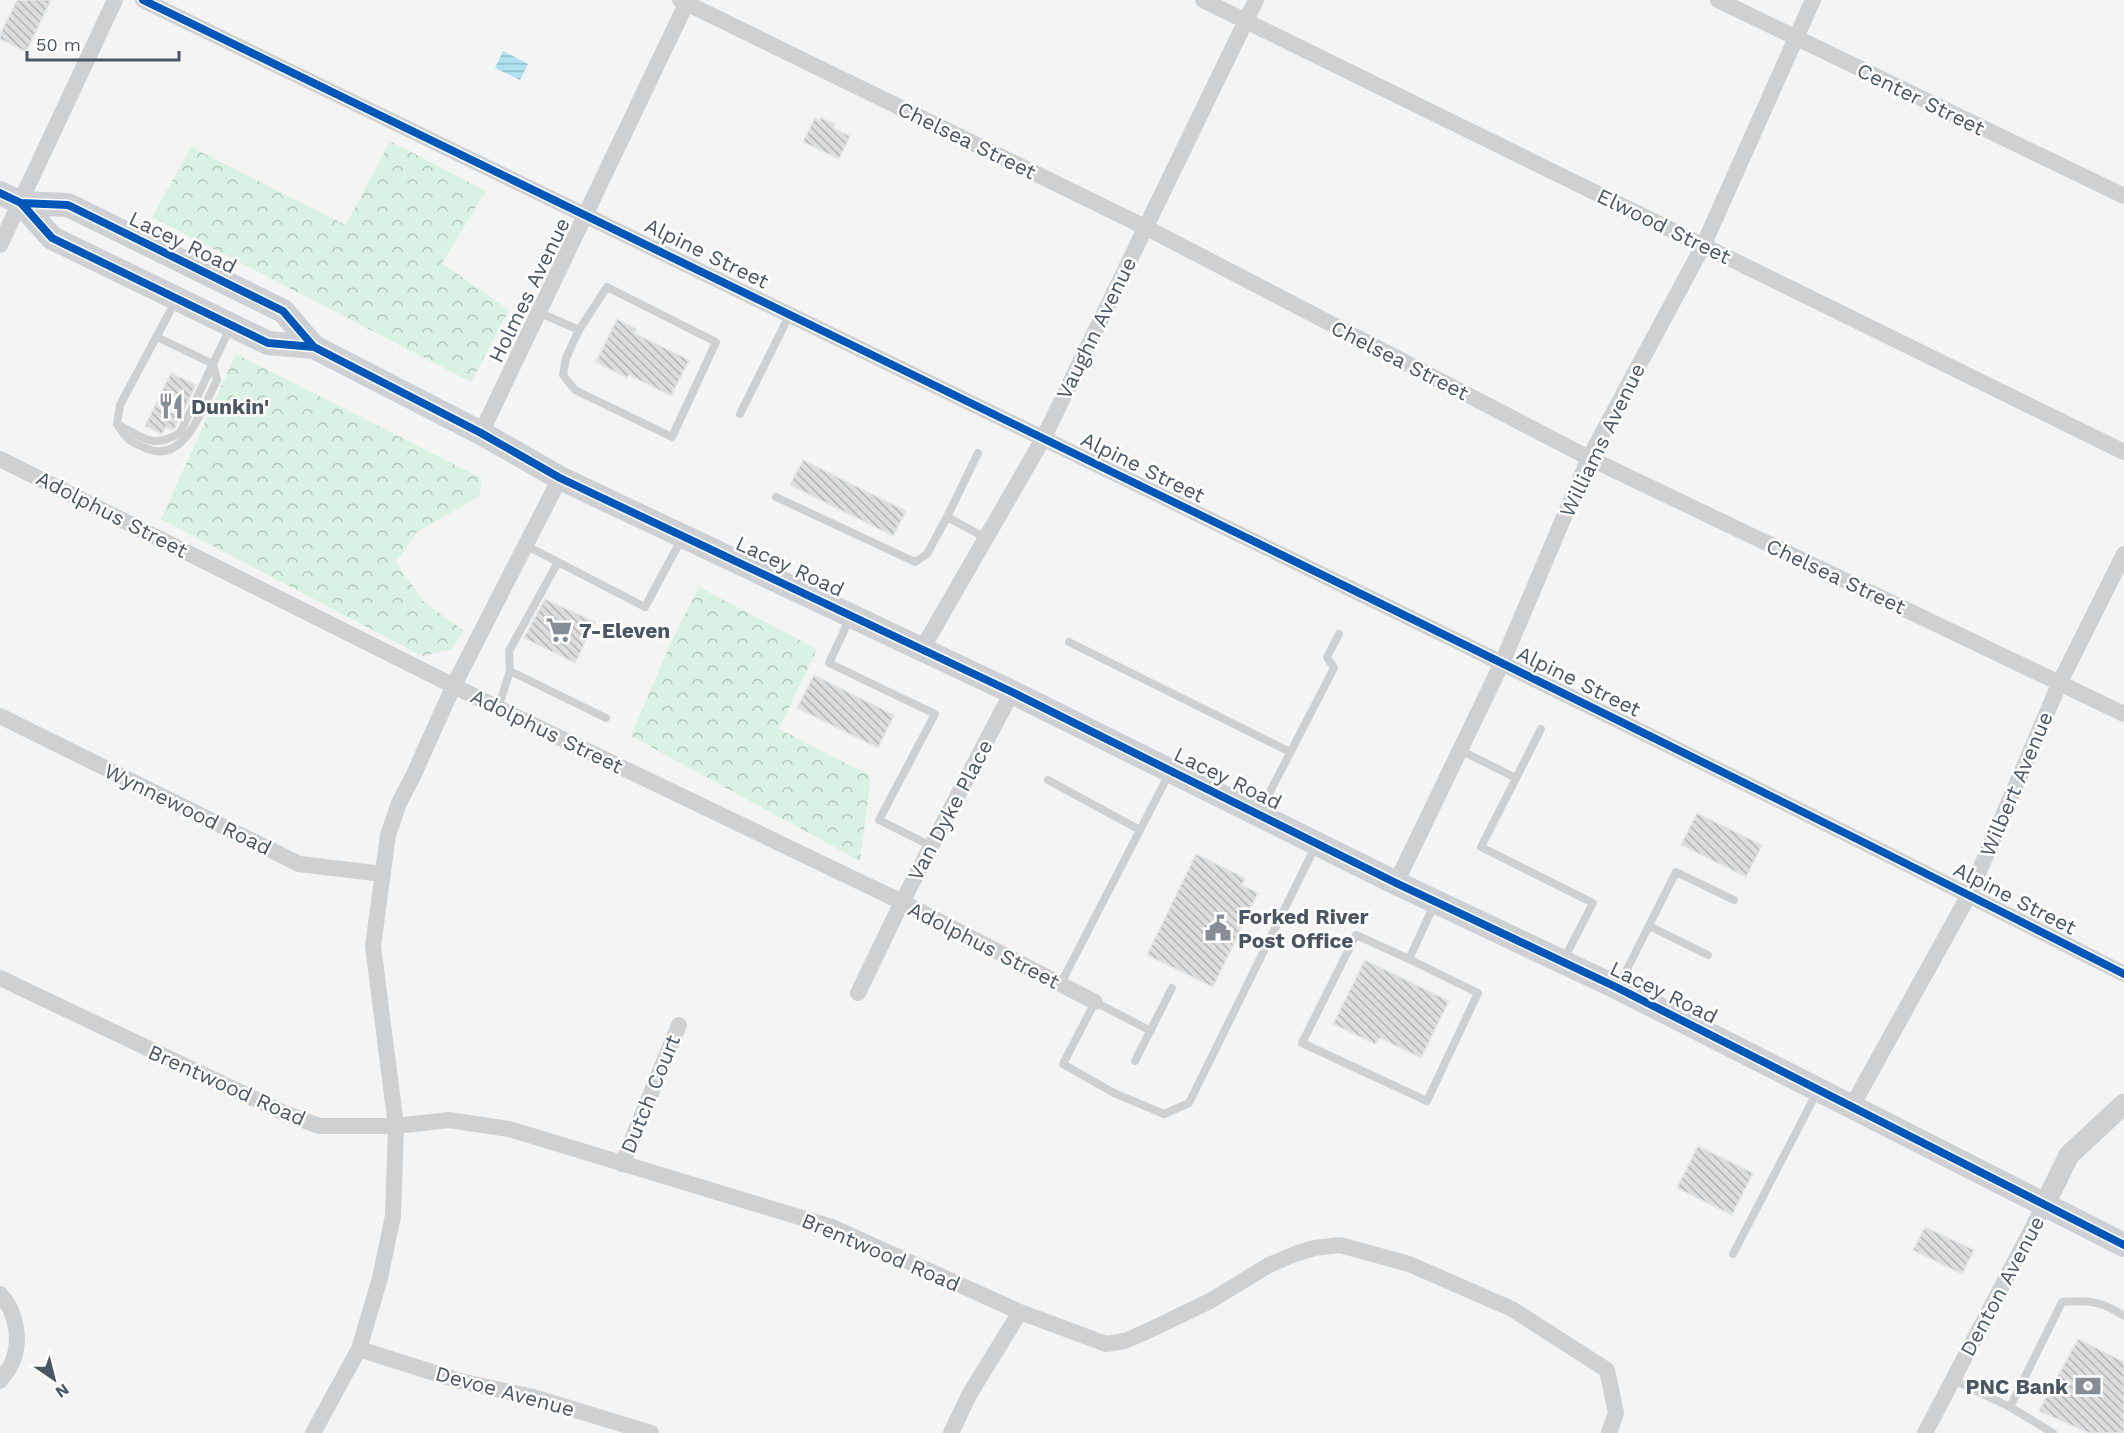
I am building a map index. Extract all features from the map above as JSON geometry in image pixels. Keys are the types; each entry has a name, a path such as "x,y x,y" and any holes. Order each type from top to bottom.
{"main road":[{"name":"Lacey Road","path":"10,198 52,238 268,343 314,347"},
{"name":"Lacey Road","path":"10,198 68,205 283,311 314,347 481,433 560,478 1012,692 1396,883 1618,988 2124,1245"}],"street":[{"path":"0,246 10,198 116,0"},
{"name":"Alpine Street","path":"143,0 1502,663 2124,974"},
{"name":"Elwood Street","path":"1203,0 2124,452"},
{"name":"Vaughn Avenue","path":"922,649 1043,439 1256,0"},
{"name":"Center Street","path":"1718,0 2124,196"},
{"name":"Williams Avenue","path":"1396,883 1502,663 1589,459 1703,246 1794,38 1813,0"},
{"name":"Holmes Avenue","path":"481,433 685,1"},
{"name":"Chelsea Street","path":"685,1 1144,227 1589,459 2124,714"},
{"name":"Adolphus Street","path":"0,459 498,708 902,902 1095,1002"},
{"path":"313,1433 359,1349 380,1278 393,1216 396,1126 373,946 388,835 399,803 454,685 560,478"},
{"name":"Wilbert Avenue","path":"1852,1106 1969,895 2060,682 2124,554"},
{"name":"Van Dyke Place","path":"858,993 902,902 1012,692"},
{"name":"Wynnewood Road","path":"0,716 299,864 383,874"},
{"name":"Brentwood Road","path":"0,978 282,1112 319,1126 396,1126 449,1120 509,1129 832,1227 1020,1312 1106,1344 1125,1341 1210,1300 1269,1265 1314,1248 1340,1245 1409,1264 1512,1310 1607,1370 1616,1413 1609,1433"},
{"name":"Dutch Court","path":"622,1164 679,1025"},
{"path":"2045,1204 2069,1155 2124,1104"},
{"name":"Denton Avenue","path":"1925,1433 2045,1204"},
{"path":"0,1294 5,1299 15,1320 17,1343 11,1365 0,1381"},
{"path":"951,1433 969,1395 1020,1312"},
{"name":"Devoe Avenue","path":"359,1349 460,1381 533,1397 651,1433"}],"lane":[{"path":"607,287 716,342 672,437 574,390 563,375 566,358 579,330 607,287"},
{"path":"177,299 120,405 117,424 155,443 166,441 180,433 231,325"},
{"path":"538,312 579,330"},
{"path":"740,414 790,314"},
{"path":"157,337 213,364"},
{"path":"776,497 915,562 927,554 978,453"},
{"path":"947,517 986,538"},
{"path":"525,545 645,607 684,535"},
{"path":"498,708 510,671 509,651 558,562"},
{"path":"851,615 829,663 935,714 879,820 931,846"},
{"path":"1259,813 1334,668 1327,657 1339,634"},
{"path":"1069,642 1290,752"},
{"path":"510,671 606,718"},
{"path":"1541,729 1481,847 1593,903 1563,962"},
{"path":"1460,750 1516,778"},
{"path":"1060,985 1171,770"},
{"path":"1048,780 1140,830"},
{"path":"1151,1030 1095,1002 1063,1064 1114,1093 1164,1114 1189,1103 1317,842"},
{"path":"1618,988 1676,872 1734,900"},
{"path":"1409,959 1436,902"},
{"path":"1649,926 1708,955"},
{"path":"1356,934 1409,959 1478,993 1427,1101 1302,1044 1356,934"},
{"path":"1135,1061 1172,988"},
{"path":"1733,1254 1819,1089"},
{"path":"2010,1407 2062,1302 2086,1300 2115,1310 2124,1316"},
{"path":"1953,1380 2010,1407 2053,1433"}],"green space":[{"path":"390,141 486,191 442,263 509,310 471,382 152,217 191,147 346,225"},
{"path":"236,354 481,478 480,496 417,532 396,562 423,601 464,631 452,649 422,656 161,519"},
{"path":"699,587 817,649 779,729 871,776 860,861 631,736 671,642"}],"water":[{"path":"503,51 528,64 520,80 495,68"}],"building":[{"path":"17,0 51,0 26,52 0,39"},
{"path":"815,118 835,124 833,128 850,136 839,159 803,142"},
{"path":"617,319 636,329 634,333 689,360 671,396 596,362"},
{"name":"Dunkin'","path":"171,373 196,385 175,428 172,430 166,427 162,434 145,426"},
{"path":"803,460 906,511 893,536 790,485"},
{"name":"7-Eleven","path":"545,599 595,622 575,663 524,638"},
{"path":"814,675 894,715 878,748 797,708"},
{"path":"1697,813 1762,845 1746,877 1681,845"},
{"path":"1196,854 1245,878 1242,885 1258,893 1213,987 1147,955"},
{"path":"1365,960 1449,1001 1421,1058 1380,1038 1375,1044 1333,1024"},
{"path":"1698,1146 1753,1173 1732,1215 1677,1188"},
{"path":"1925,1227 1974,1250 1962,1274 1913,1250"},
{"name":"PNC Bank","path":"2078,1339 2124,1362 2124,1433 2089,1433 2039,1411"}],"cycle path":[{"path":"143,0 1424,625 2124,974"},
{"path":"0,193 21,203 52,238 268,343 314,347"},
{"path":"21,203 68,205 283,311 314,347 481,433 560,478 1012,692 1396,883 1618,988 2124,1245"}],"place":[{"name":"Dunkin'","path":"171,406"},
{"name":"7-Eleven","path":"559,630"},
{"name":"Forked River Post Office","path":"1218,928"},
{"name":"PNC Bank","path":"2088,1386"}]}
